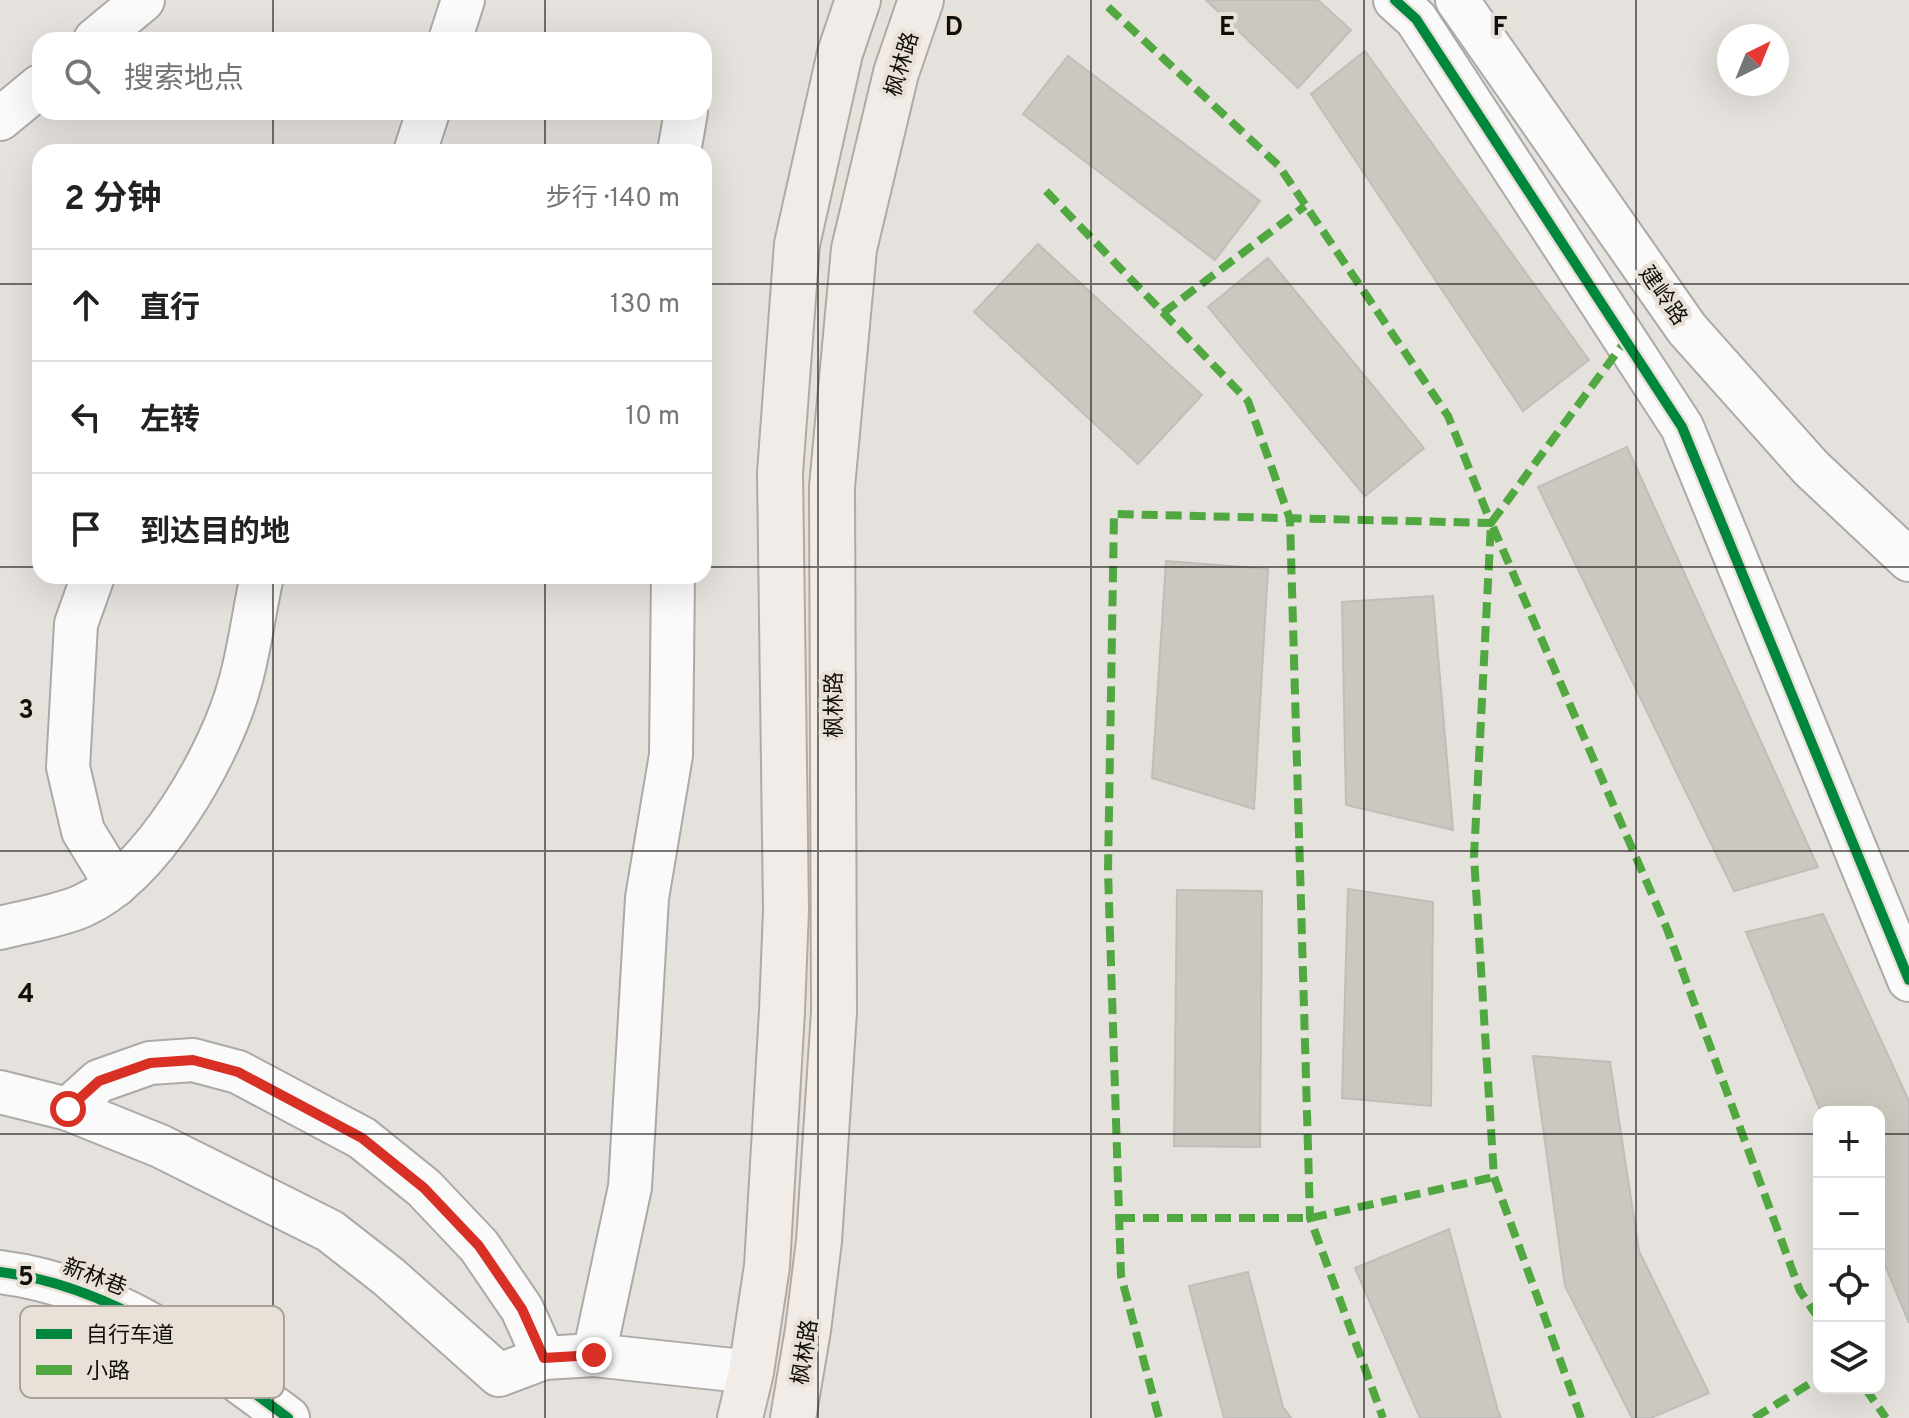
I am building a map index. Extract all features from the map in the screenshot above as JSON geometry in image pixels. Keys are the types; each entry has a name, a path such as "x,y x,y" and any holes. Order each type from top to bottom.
{"main road":[{"path":"740,1418 751,1372 767,1266 785,953 780,473 795,259 840,53 858,0"},
{"name":"枫林路","path":"793,1418 819,1241 834,1012 832,487 854,249 896,73 921,0"}],"street":[{"path":"105,32 143,0"},
{"path":"453,32 463,0"},
{"path":"1395,0 1416,19 1682,427 1909,980"},
{"name":"建岭路","path":"1457,0 1687,329 1811,468 1909,560"},
{"path":"0,119 32,93"},
{"path":"418,144 425,120"},
{"path":"680,144 685,120"},
{"path":"90,584 76,624 68,767 83,831 116,885"},
{"path":"0,928 82,906 116,885 169,828 215,752 240,684 260,584"},
{"path":"594,1355 630,1187 647,898 671,755 673,584"},
{"path":"68,1109 99,1081 150,1063 193,1060 238,1072 362,1138 424,1188 479,1246 522,1309 544,1358"},
{"path":"0,1092 68,1109 160,1146 330,1231 389,1277 499,1375 544,1358 594,1355 751,1372"},
{"name":"新林巷","path":"0,1272 40,1277 117,1306"},
{"name":"新林巷","path":"261,1398 288,1418"}],"building":[{"path":"1206,0 1318,0 1351,30 1298,88"},
{"path":"1365,51 1589,360 1523,411 1311,94"},
{"path":"1068,56 1260,201 1215,260 1023,114"},
{"path":"1038,244 1202,395 1138,464 974,312"},
{"path":"1268,258 1424,448 1365,496 1208,307"},
{"path":"1627,447 1818,867 1734,891 1538,487"},
{"path":"1166,561 1268,569 1254,809 1152,778"},
{"path":"1433,596 1453,830 1346,805 1342,602"},
{"path":"1348,889 1433,902 1431,1106 1342,1098"},
{"path":"1177,890 1262,891 1260,1147 1174,1146"},
{"path":"1823,914 1909,1101 1909,1323 1885,1265 1885,1106 1818,1106 1746,932"},
{"path":"1533,1056 1610,1062 1639,1251 1709,1393 1651,1418 1632,1418 1565,1286"},
{"path":"1449,1229 1501,1418 1420,1418 1355,1268"},
{"path":"1248,1272 1283,1407 1291,1418 1224,1418 1189,1286"}],"marked path":[{"path":"1108,7 1279,166 1448,416 1491,523 1114,514 1108,871 1121,1276 1159,1418"},
{"path":"1046,191 1248,401 1290,519 1310,1218 1383,1418"},
{"path":"1163,313 1305,206"},
{"path":"1581,1418 1494,1177 1474,857 1491,523 1626,340"},
{"path":"1493,527 1667,929 1800,1291 1813,1310"},
{"path":"1119,1218 1310,1218 1494,1177"},
{"path":"1754,1418 1813,1382"},
{"path":"1869,1394 1886,1418"}],"cycle path":[{"path":"1395,0 1416,19 1682,427 1909,980"},
{"path":"0,1272 80,1291 115,1306"},
{"path":"261,1398 288,1418"}],"route":[{"path":"68,1109 99,1081 150,1063 193,1060 238,1072 362,1138 424,1188 479,1246 522,1309 544,1358 594,1355"}]}
